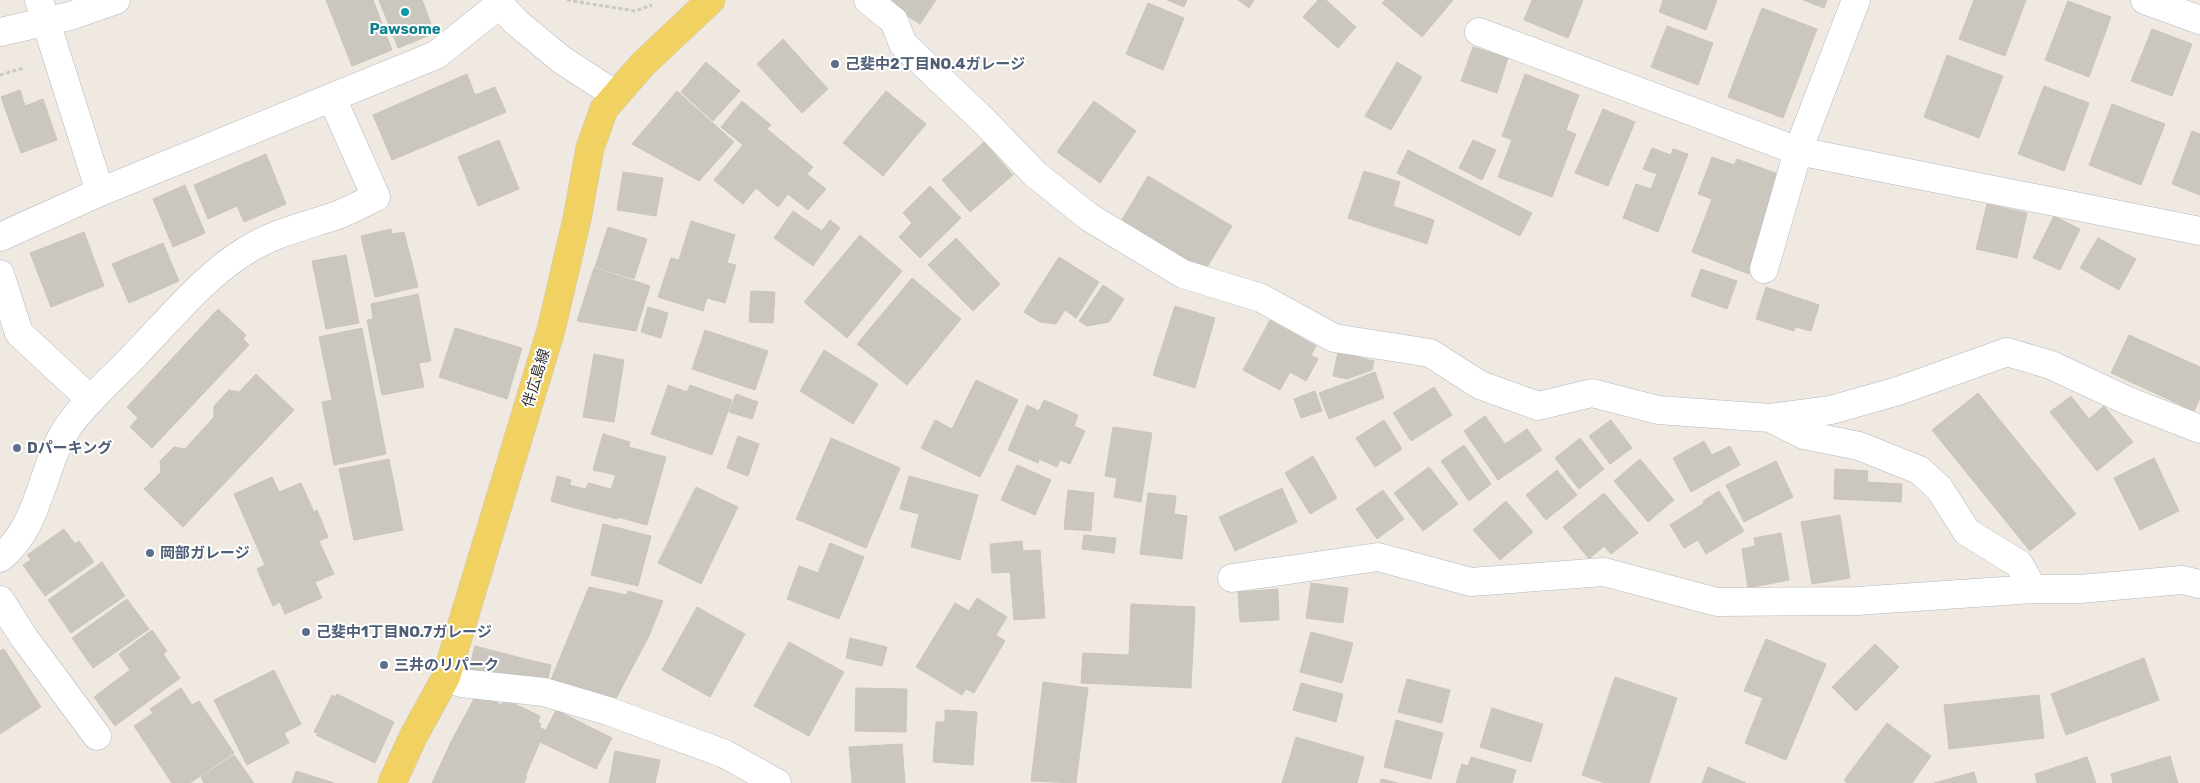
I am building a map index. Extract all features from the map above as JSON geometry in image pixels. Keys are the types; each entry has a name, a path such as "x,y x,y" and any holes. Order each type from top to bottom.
{"main road":[{"name":"伴広島線","path":"392,783 413,737 446,677 551,330 577,219 590,148 604,109 643,64 711,0"}],"street":[{"path":"1,32 42,11 116,0"},
{"path":"868,0 894,21 903,44 984,121 1035,174 1089,217 1183,274 1261,298 1334,338 1430,353 1480,385 1538,406 1592,392 1658,410 1770,418 1831,410 1898,391 2007,352 2051,365 2128,400 2200,428"},
{"path":"1764,268 1798,151 1856,0"},
{"path":"2145,0 2200,20"},
{"path":"0,237 100,192 436,55 498,2 516,22 562,60 616,95"},
{"path":"42,11 100,192"},
{"path":"1479,32 1798,151 2200,230"},
{"path":"0,558 28,522 50,463 67,428 91,400 210,279 246,250 279,234 337,215 376,197 332,98"},
{"path":"0,274 19,333 91,400"},
{"path":"1770,418 1804,435 1859,446 1919,470 1939,488 1968,532 2019,564 2033,589"},
{"path":"1232,578 1378,557 1471,582 1604,572 1717,602 1857,602 2033,589 2080,589 2182,580 2200,584"},
{"path":"0,600 25,639 96,736"},
{"path":"446,677 460,683 544,692 608,711 725,754 777,783"}],"path":[{"path":"567,0 636,11 653,5"}],"building":[{"path":"326,0 373,0 392,50 352,66"},
{"name":"Pawsome","path":"379,0 422,0 431,24 424,27 428,36 398,48"},
{"path":"889,0 936,0 920,24 887,2"},
{"path":"1167,0 1187,0 1184,7"},
{"path":"1238,0 1254,0 1249,8"},
{"path":"1318,0 1326,0 1356,27 1338,48 1303,17"},
{"path":"1385,0 1453,0 1422,37 1382,3"},
{"path":"1532,0 1583,0 1568,38 1524,20"},
{"path":"1663,0 1717,0 1706,30 1659,12"},
{"path":"1803,0 1827,0 1824,8"},
{"path":"1974,0 2026,0 2005,56 1959,39"},
{"path":"2068,1 2111,17 2089,77 2045,60"},
{"path":"1148,3 1184,18 1163,70 1126,54"},
{"path":"1762,8 1817,29 1783,118 1728,97"},
{"path":"1667,26 1713,43 1698,85 1651,67"},
{"path":"2152,29 2192,44 2172,96 2131,81"},
{"path":"783,39 828,89 802,113 757,64"},
{"path":"1473,47 1508,58 1497,93 1461,81"},
{"path":"1947,55 2003,76 1979,138 1924,117"},
{"path":"706,62 740,91 713,121 681,92"},
{"path":"1397,62 1422,77 1391,130 1365,116"},
{"path":"467,74 475,95 495,87 506,112 392,160 373,115"},
{"path":"1525,74 1579,95 1566,130 1576,134 1552,197 1498,177 1512,140 1502,136"},
{"path":"2044,86 2089,103 2064,171 2018,154"},
{"path":"20,90 25,106 43,99 57,140 21,153 1,97"},
{"path":"677,91 734,142 699,181 632,144"},
{"path":"886,91 926,124 883,176 843,143"},
{"path":"742,101 771,125 767,129 813,167 807,174 826,189 808,210 788,194 778,207 756,188 743,204 714,180 743,145 721,127"},
{"path":"1094,101 1136,131 1100,183 1057,152"},
{"path":"2112,104 2165,124 2141,185 2089,165"},
{"path":"1603,109 1635,122 1608,186 1575,173"},
{"path":"2192,131 2200,134 2200,195 2172,184"},
{"path":"499,140 519,189 478,206 458,157"},
{"path":"1473,140 1496,150 1482,180 1459,168"},
{"path":"984,142 1013,175 970,212 942,180"},
{"path":"1652,148 1671,155 1673,149 1688,154 1658,232 1623,218 1636,184 1651,189 1657,174 1643,169"},
{"path":"1408,150 1532,213 1520,236 1397,173"},
{"path":"266,154 286,204 244,222 237,206 208,219 194,185"},
{"path":"1712,157 1734,165 1737,159 1786,177 1749,274 1692,252 1712,199 1698,194"},
{"path":"1364,171 1400,182 1393,206 1434,220 1427,244 1348,218"},
{"path":"623,172 663,178 656,216 617,210"},
{"path":"1148,176 1232,226 1204,272 1120,223"},
{"path":"185,185 205,233 173,247 153,199"},
{"path":"930,186 961,218 920,258 899,237 912,223 903,213"},
{"path":"1987,204 2027,213 2017,258 1976,249"},
{"path":"793,211 822,231 830,220 840,228 813,266 774,238"},
{"path":"2054,216 2080,229 2060,270 2033,258"},
{"path":"691,221 735,235 727,263 736,265 725,303 707,298 703,311 658,297 671,258 679,260"},
{"path":"608,227 647,239 634,279 595,267"},
{"path":"391,229 392,234 404,232 418,287 375,297 361,236"},
{"path":"84,232 104,286 51,307 30,253"},
{"path":"860,235 902,271 847,338 804,302"},
{"path":"956,238 1000,284 973,311 928,265"},
{"path":"2098,238 2136,259 2119,290 2080,268"},
{"path":"163,243 179,281 129,303 112,264"},
{"path":"346,255 359,323 326,329 312,261"},
{"path":"1059,257 1099,282 1076,318 1065,310 1056,324 1040,322 1024,312"},
{"path":"594,268 650,286 636,331 577,321"},
{"path":"1701,269 1737,281 1727,309 1691,296"},
{"path":"912,278 961,319 907,385 857,344"},
{"path":"1103,285 1124,299 1109,322 1087,326 1079,321"},
{"path":"1766,287 1804,300 1794,331 1756,319"},
{"path":"751,291 775,292 773,323 749,322"},
{"path":"418,294 431,361 419,363 424,387 382,395 367,320 373,319 371,304"},
{"path":"1805,300 1819,305 1811,331 1796,327"},
{"path":"1175,306 1215,318 1195,388 1153,375"},
{"path":"648,307 668,313 661,338 641,332"},
{"path":"218,309 246,335 243,339 249,345 152,448 130,427 138,418 127,407"},
{"path":"1270,320 1316,346 1311,355 1318,359 1306,381 1290,372 1280,390 1243,370"},
{"path":"362,328 386,454 334,465 322,402 332,400 319,337"},
{"path":"455,328 522,348 507,399 439,377"},
{"path":"705,330 768,351 755,390 692,369"},
{"path":"2129,335 2200,367 2200,398 2194,411 2111,373"},
{"path":"824,350 878,384 853,424 800,391"},
{"path":"1338,352 1374,361 1372,370 1347,379 1333,376"},
{"path":"594,354 624,360 614,422 583,417"},
{"path":"1375,372 1384,398 1329,419 1319,393"},
{"path":"256,374 294,410 183,527 144,489 161,472 160,461 174,447 185,449 214,417 214,406 229,390 239,392"},
{"path":"976,380 1018,400 980,477 921,448 935,420 952,429"},
{"path":"668,385 687,392 690,385 732,400 712,455 651,434"},
{"path":"1434,387 1452,415 1411,441 1393,413"},
{"path":"1315,391 1322,411 1301,418 1294,399"},
{"path":"1978,393 2076,514 2030,551 1932,430"},
{"path":"736,394 758,402 752,419 729,412"},
{"path":"2071,396 2089,419 2104,406 2133,442 2097,471 2050,412"},
{"path":"1044,400 1078,415 1074,426 1085,431 1070,464 1060,460 1057,467 1039,459 1038,463 1008,450 1027,405 1039,411"},
{"path":"1485,416 1505,444 1527,429 1542,450 1498,480 1464,431"},
{"path":"1384,420 1402,449 1375,467 1356,438"},
{"path":"1611,420 1632,448 1610,464 1589,436"},
{"path":"1113,427 1152,433 1141,502 1114,497 1117,478 1105,476"},
{"path":"603,434 630,442 629,447 666,457 647,525 564,505 569,485 586,489 588,483 611,489 616,475 593,470"},
{"path":"738,436 759,444 748,476 727,468"},
{"path":"831,438 900,468 866,548 796,519"},
{"path":"1580,438 1604,469 1579,489 1555,458"},
{"path":"1704,441 1712,455 1730,446 1740,465 1691,492 1673,458"},
{"path":"1464,445 1491,484 1469,501 1441,461"},
{"path":"1313,456 1337,498 1310,514 1285,473"},
{"path":"2154,458 2179,511 2140,530 2114,478"},
{"path":"389,459 403,530 354,540 339,469"},
{"path":"1640,459 1674,500 1648,522 1614,481"},
{"path":"1776,461 1793,497 1744,522 1726,485"},
{"path":"1017,465 1051,480 1035,515 1001,500"},
{"path":"1429,467 1458,504 1423,531 1394,493"},
{"path":"1835,469 1868,471 1867,482 1902,484 1901,502 1834,499"},
{"path":"1557,470 1577,495 1546,520 1526,495"},
{"path":"557,476 571,480 564,505 551,501"},
{"path":"909,476 978,495 960,560 911,547 919,514 900,509"},
{"path":"272,477 279,492 301,483 314,512 317,510 328,537 319,541 334,574 315,582 322,598 285,614 280,602 273,606 257,569 265,565 234,494"},
{"path":"696,487 738,507 701,584 658,563"},
{"path":"1282,488 1297,522 1235,551 1219,517"},
{"path":"1068,490 1094,493 1091,531 1064,529"},
{"path":"1383,490 1404,519 1377,539 1356,509"},
{"path":"1719,491 1744,531 1706,554 1698,540 1684,548 1670,525"},
{"path":"1148,493 1176,496 1174,514 1187,516 1182,559 1140,554"},
{"path":"1604,493 1638,533 1611,554 1604,546 1589,559 1563,527"},
{"path":"1506,501 1533,532 1500,560 1473,530"},
{"path":"1840,515 1850,578 1812,584 1801,522"},
{"path":"603,524 651,536 638,586 591,575"},
{"path":"64,529 75,544 79,541 94,562 45,596 23,565 31,560 27,555"},
{"path":"1781,533 1789,580 1748,588 1742,549 1755,546 1754,538"},
{"path":"1084,535 1116,538 1114,553 1082,549"},
{"path":"1022,541 1023,551 1040,550 1045,618 1014,620 1010,572 992,573 990,544"},
{"path":"830,543 864,557 839,619 787,599 799,566 818,573"},
{"path":"102,562 125,596 71,633 48,600"},
{"path":"1311,583 1348,588 1343,623 1306,618"},
{"path":"589,587 627,595 628,591 663,601 649,636 612,706 548,687"},
{"path":"1278,589 1279,620 1240,622 1238,592"},
{"path":"977,598 1007,617 996,635 1005,641 974,693 966,689 962,695 916,667 955,603 969,611"},
{"path":"127,599 149,629 93,668 72,638"},
{"path":"1131,604 1195,607 1191,688 1081,683 1083,653 1129,655"},
{"path":"697,607 745,634 710,697 662,670"},
{"path":"152,630 167,651 163,654 180,678 115,726 94,697 130,670 119,654"},
{"path":"1311,632 1353,643 1342,683 1300,672"},
{"path":"850,638 887,647 882,666 846,658"},
{"path":"1766,639 1826,664 1786,760 1745,743 1763,698 1744,691"},
{"path":"789,642 844,672 809,736 754,706"},
{"path":"1875,644 1899,667 1856,711 1832,687"},
{"path":"475,646 525,659 519,682 467,677"},
{"path":"4,649 41,707 0,734 0,651"},
{"path":"2144,658 2159,700 2066,735 2051,694"},
{"path":"525,659 551,665 546,688 519,682"},
{"path":"274,670 301,724 284,733 289,743 247,765 214,700"},
{"path":"1615,677 1677,698 1649,783 1605,783 1582,775"},
{"path":"1407,679 1450,690 1442,723 1398,712"},
{"path":"1043,682 1088,688 1076,783 1031,781"},
{"path":"1301,683 1343,694 1336,722 1293,710"},
{"path":"181,688 192,705 199,701 234,753 190,783 172,783 134,726 153,713 150,709"},
{"path":"856,688 907,689 906,732 855,731"},
{"path":"337,694 394,722 375,763 316,735 318,733 314,732 332,695 335,697"},
{"path":"2039,695 2044,738 1949,749 1944,705"},
{"path":"482,696 502,705 504,699 540,716 538,722 541,724 539,727 545,730 524,783 432,783 475,697 480,700"},
{"path":"1492,708 1543,724 1531,762 1480,747"},
{"path":"556,710 612,738 596,769 540,742"},
{"path":"945,710 977,712 973,765 933,762 936,722 945,722"},
{"path":"1396,720 1443,733 1431,779 1384,767"},
{"path":"1887,723 1931,756 1912,783 1847,783 1844,780"},
{"path":"1296,737 1364,757 1357,783 1282,783"},
{"path":"902,744 905,783 852,783 849,747"},
{"path":"615,751 660,760 655,783 609,783"},
{"path":"234,755 254,783 204,783 201,777"},
{"path":"2170,756 2178,783 2113,783 2111,774"},
{"path":"1471,757 1516,770 1512,783 1456,783 1462,764 1468,766"},
{"path":"2087,757 2096,783 2037,783 2035,774"},
{"path":"1708,767 1746,783 1702,783"},
{"path":"296,771 334,783 292,783"},
{"path":"1974,772 1977,783 1934,783"},
{"path":"1381,779 1398,783 1380,783"}],"place":[{"name":"Pawsome","path":"405,12"},
{"name":"己斐中2丁目NO.4ガレージ","path":"835,64"},
{"name":"Dパーキング","path":"17,448"},
{"name":"岡部ガレージ","path":"150,553"},
{"name":"己斐中1丁目NO.7ガレージ","path":"306,632"},
{"name":"三井のリパーク","path":"384,665"}]}
